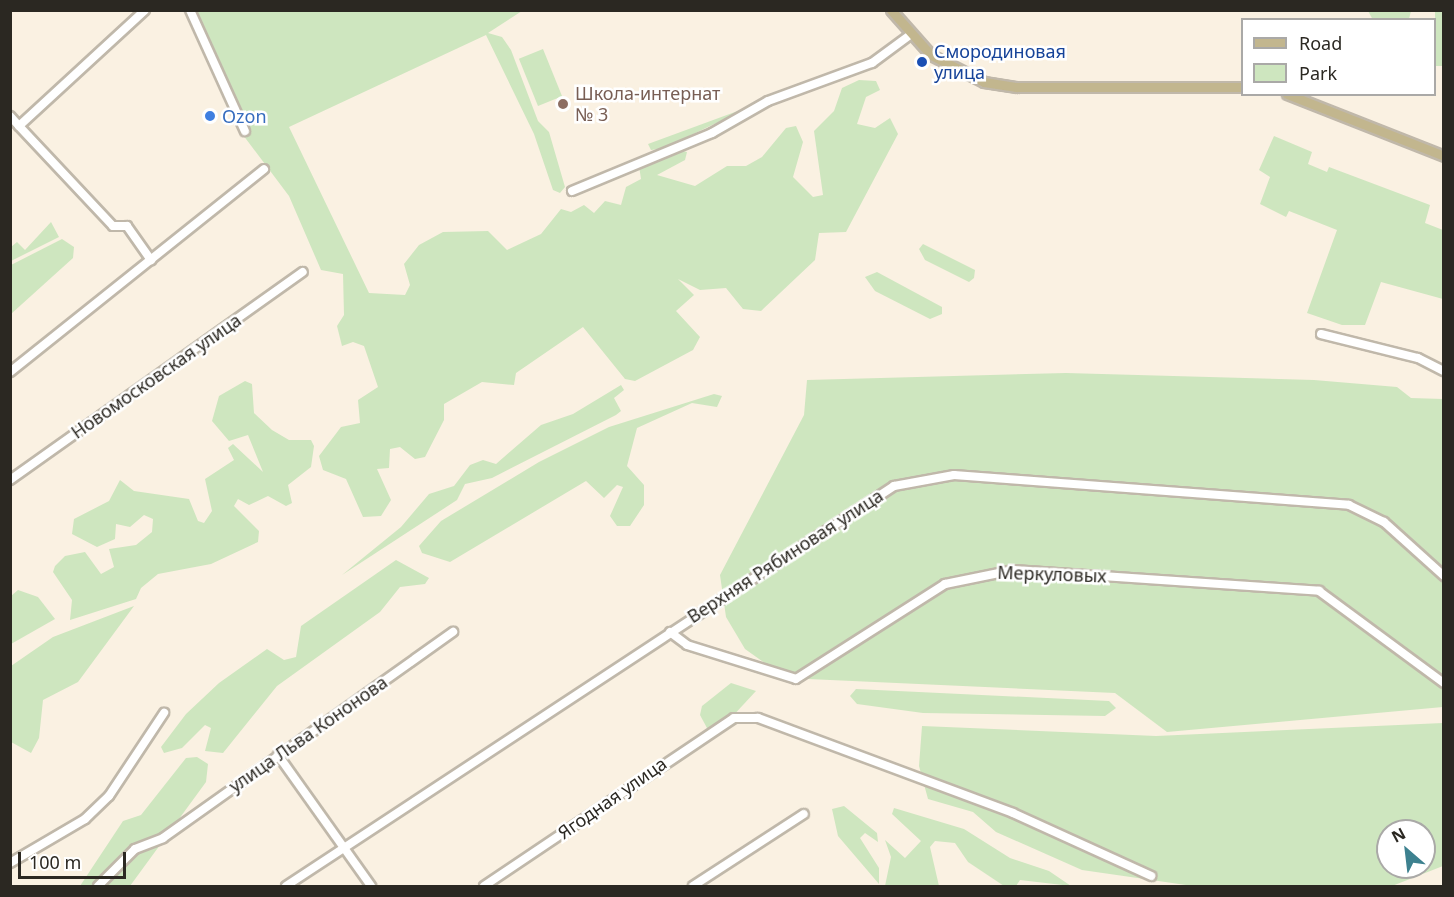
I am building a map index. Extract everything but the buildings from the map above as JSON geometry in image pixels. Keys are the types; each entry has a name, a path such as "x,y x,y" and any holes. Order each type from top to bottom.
{"main road":[{"path":"891,10 909,35 952,69 1017,87 1241,87"},
{"path":"1292,96 1443,156"}],"street":[{"path":"19,126 145,10"},
{"path":"190,10 245,131"},
{"path":"572,191 712,133 768,101 873,63 909,35"},
{"path":"10,116 113,226 127,226 152,260"},
{"path":"10,372 264,169"},
{"name":"Новомосковская улица","path":"10,480 303,272"},
{"path":"1321,334 1409,356 1443,371"},
{"name":"Верхняя Рябиновая улица","path":"286,886 869,499 894,486 954,475 1349,505 1384,522 1443,576"},
{"name":"Меркуловых","path":"670,632 687,645 796,679 945,584 986,571 1026,570 1319,591 1338,601 1424,674 1443,683"},
{"name":"улица Льва Кононова","path":"98,886 135,849 163,838 453,632"},
{"path":"10,863 85,819 109,796 164,713"},
{"name":"Ягодная улица","path":"484,886 719,723 744,718 758,718 1013,813 1151,876"},
{"path":"278,755 371,886"},
{"path":"693,886 804,814"}],"green space":[{"path":"1411,10 1409,18 1372,18 1368,11"},
{"path":"194,11 522,11 488,33 502,37 511,50 538,121 549,132 565,187 560,193 553,190 534,134 486,35 289,127 369,293 405,295 410,285 404,264 419,245 443,232 488,231 507,250 541,234 561,209 571,212 584,205 594,213 605,201 621,205 626,187 641,179 639,166 678,150 687,152 685,160 657,175 695,186 727,166 746,166 762,157 786,128 796,126 803,142 793,177 813,197 823,195 814,131 834,111 842,88 859,80 876,81 880,90 866,97 857,124 875,128 890,118 898,134 846,232 819,233 815,260 761,311 743,309 726,288 700,290 678,279 694,295 676,311 700,337 693,350 635,381 625,379 583,327 516,373 514,385 482,382 444,404 444,420 425,457 415,459 400,447 390,449 389,468 377,469 391,500 381,516 363,517 346,479 323,470 319,456 341,427 360,423 358,400 378,387 364,346 353,342 342,346 337,326 344,315 343,274 321,270 289,196 243,135"},
{"path":"1435,11 1443,11 1443,66 1436,66"},
{"path":"543,49 562,96 538,106 519,59"},
{"path":"754,105 664,148 651,150 648,144"},
{"path":"1274,136 1312,152 1308,164 1327,172 1329,167 1430,205 1425,223 1443,230 1443,299 1381,282 1365,325 1342,325 1307,313 1337,230 1289,211 1286,217 1260,204 1270,177 1259,170"},
{"path":"51,222 59,237 11,261 11,247 17,242 25,250"},
{"path":"62,239 74,247 73,258 11,314 11,265"},
{"path":"923,244 975,270 974,278 969,282 925,260 919,249"},
{"path":"877,272 942,307 942,314 930,319 875,291 865,277"},
{"path":"1066,373 1314,380 1397,387 1411,398 1443,399 1443,707 1167,732 1115,693 786,678 745,649 726,617 720,575 804,415 807,380"},
{"path":"245,381 252,384 254,413 272,430 289,440 311,440 314,446 311,467 288,485 292,503 286,506 268,496 249,505 238,499 234,506 259,531 258,542 211,564 158,574 141,588 136,599 70,620 72,600 53,572 55,566 65,556 85,552 101,574 114,567 109,549 136,545 152,532 153,519 144,515 130,527 116,524 115,539 97,547 72,534 74,519 109,501 120,480 134,491 189,499 198,521 204,523 212,511 205,479 234,460 228,448 233,444 263,472 248,435 229,441 212,421 219,396"},
{"path":"621,385 624,390 614,398 621,411 616,415 492,478 465,484 457,500 342,575 401,527 429,494 454,486 470,465 483,460 496,464 541,425 573,414"},
{"path":"714,394 722,396 717,407 692,403 637,428 627,466 644,485 644,505 630,526 617,526 610,516 623,487 617,485 604,498 586,481 450,562 422,553 419,546 441,521 539,462 609,427"},
{"path":"396,560 429,578 425,584 400,587 380,612 277,686 223,753 205,751 211,728 205,725 182,748 164,753 161,747 186,714 219,683 267,649 284,660 296,657 301,626"},
{"path":"18,590 38,597 55,619 11,644 11,596"},
{"path":"134,606 78,682 43,700 39,738 31,753 11,742 11,666 53,637"},
{"path":"731,683 756,691 730,719 715,730 707,728 700,715 702,706"},
{"path":"856,689 1109,701 1116,708 1105,716 923,713 857,704 850,696"},
{"path":"1443,723 1443,866 1436,869 1436,819 1376,819 1376,879 1410,879 1392,886 1193,886 1082,870 996,832 973,812 928,799 919,766 922,726 1156,736"},
{"path":"197,757 208,764 206,782 130,886 80,886 123,821 141,815 186,758"},
{"path":"844,806 877,833 878,842 865,833 860,838 879,868 879,884 838,836 832,809"},
{"path":"894,808 964,829 1010,858 1049,871 1071,886 1020,880 1016,886 1004,886 968,862 955,843 935,841 930,847 939,886 885,886 891,857 885,840 905,858 921,841 892,814"}],"place":[{"name":"Смородиновая улица","path":"922,62"},
{"name":"Школа-интернат № 3","path":"563,104"},
{"name":"Ozon","path":"210,116"}]}
